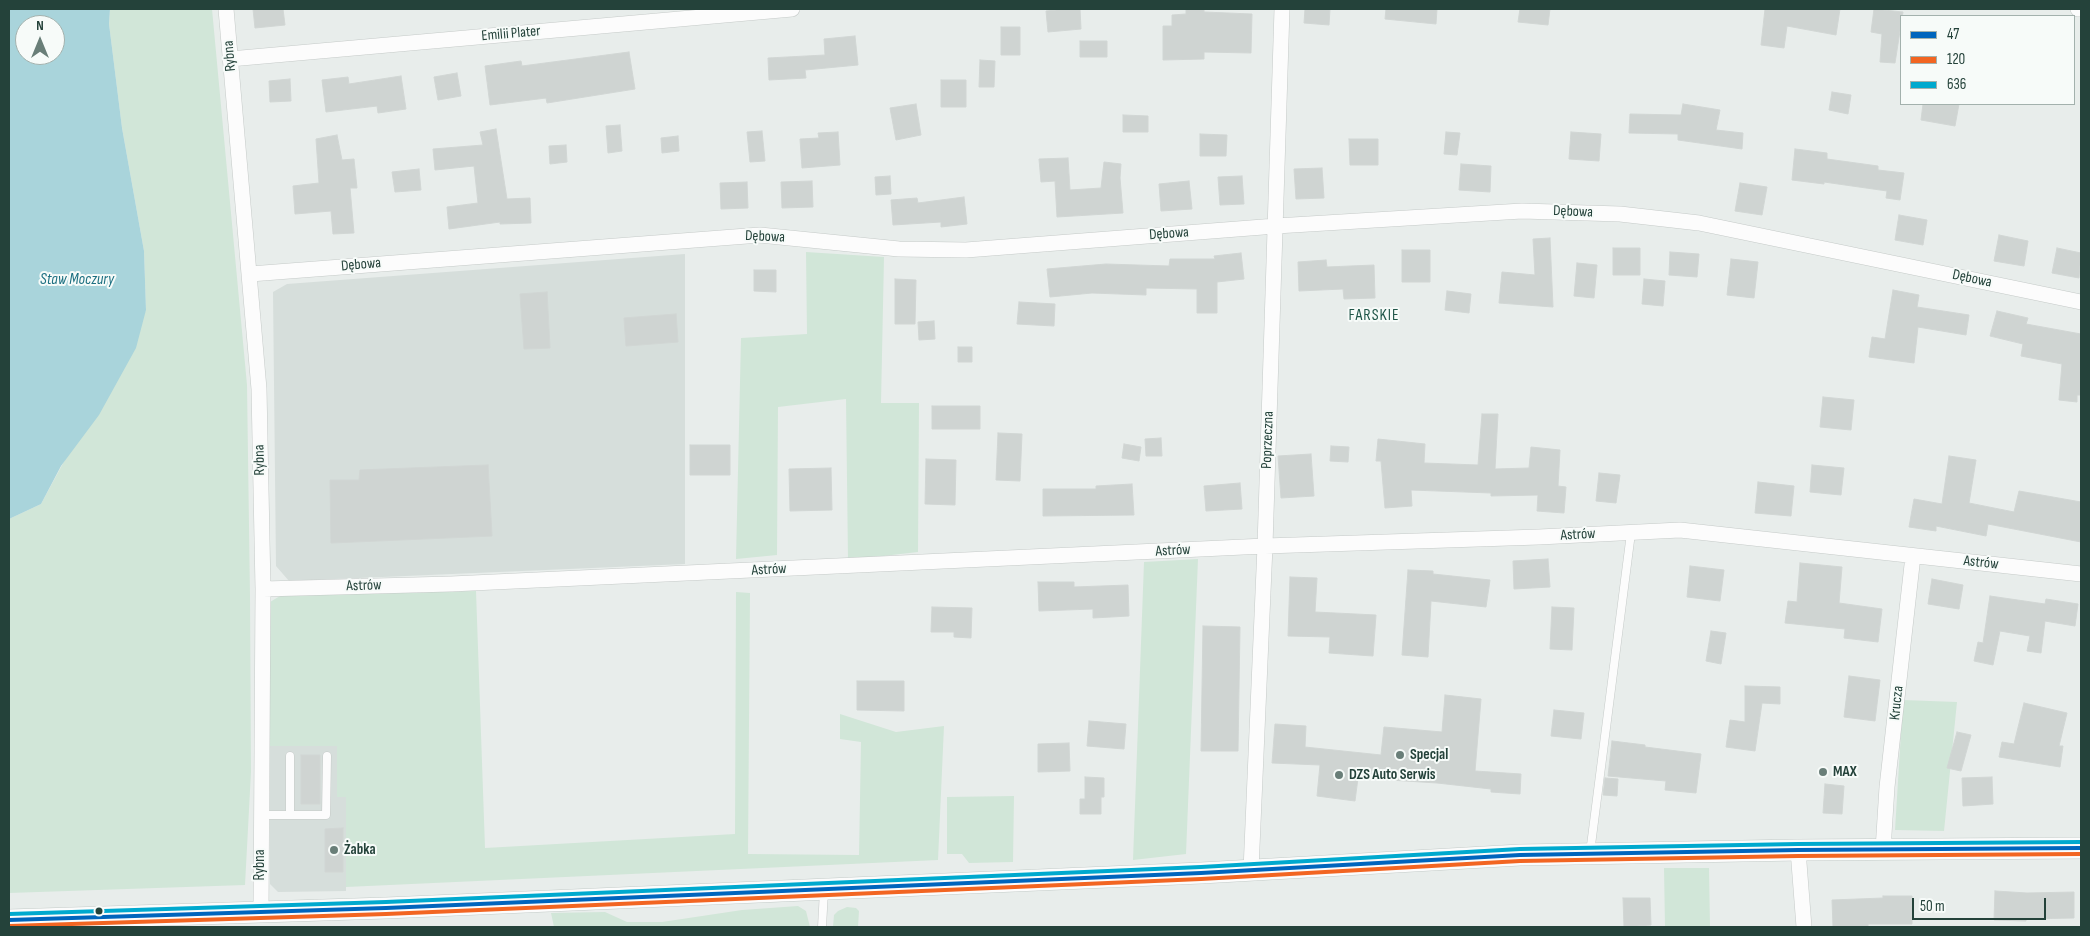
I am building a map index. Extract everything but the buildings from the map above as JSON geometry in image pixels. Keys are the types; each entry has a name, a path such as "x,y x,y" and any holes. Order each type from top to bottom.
{"main road":[{"path":"9,920 386,908 1251,870 1520,855 1798,850 2081,848"}],"street":[{"name":"Rybna","path":"226,9 259,389 263,589 260,912"},
{"name":"Emilii Plater","path":"230,59 792,9"},
{"name":"Poprzeczna","path":"1251,870 1265,546 1282,9"},
{"name":"Dębowa","path":"250,274 760,235 899,249 966,250 1276,226 1522,211 1620,214 1700,223 2081,302"},
{"name":"Astrów","path":"263,589 470,583 1265,546 1680,530 2081,574"},
{"name":"Krucza","path":"1883,850 1887,786 1913,556"},
{"path":"1798,850 1804,927"}],"lane":[{"path":"1590,854 1631,532"},
{"path":"290,756 290,815"},
{"path":"260,815 326,814 327,756"},
{"path":"822,927 824,889"}],"shaded area":[{"path":"685,254 685,564 289,581 276,566 273,292 287,284"},
{"path":"270,746 337,746 337,797 346,797 346,891 278,892 270,884"}],"green space":[{"path":"110,9 212,9 247,385 251,772 245,885 9,893 9,519 41,504 146,310 144,251 122,128 109,24"},
{"path":"806,252 884,257 881,403 919,403 918,552 848,560 846,399 778,407 777,555 736,559 741,338 807,334"},
{"path":"1198,559 1186,854 1133,860 1144,562"},
{"path":"476,591 485,848 735,834 736,592 750,593 748,854 859,855 861,742 840,739 840,714 896,732 944,726 938,860 346,887 346,797 337,797 337,746 270,746 270,602 280,596 293,595"},
{"path":"1903,700 1957,702 1944,831 1895,830"},
{"path":"1014,796 1013,862 969,863 962,854 947,854 947,797"},
{"path":"1664,868 1709,868 1710,927 1665,927"},
{"path":"798,906 806,911 810,927 554,927 551,913 605,912 627,922 662,922 742,910"},
{"path":"847,907 856,908 859,911 858,927 833,927 834,915"}],"water":[{"name":"Staw Moczury","path":"9,9 110,9 109,24 122,128 144,251 146,310 136,348 99,415 61,466 41,504 9,519"}],"transit line":[{"name":"636","path":"9,914 386,902 1201,867 1520,849 1798,844 2081,842"},
{"name":"47","path":"9,920 386,908 1201,873 1520,855 1798,850 2081,848"},
{"name":"120","path":"9,926 386,914 1201,879 1520,861 1798,856 2081,854"}],"place":[{"name":"Specjal","path":"1400,755"},
{"name":"MAX","path":"1823,772"},
{"name":"DZS Auto Serwis","path":"1339,775"},
{"name":"Żabka","path":"334,850"}],"district":[{"name":"FARSKIE","path":"1374,316"}]}
